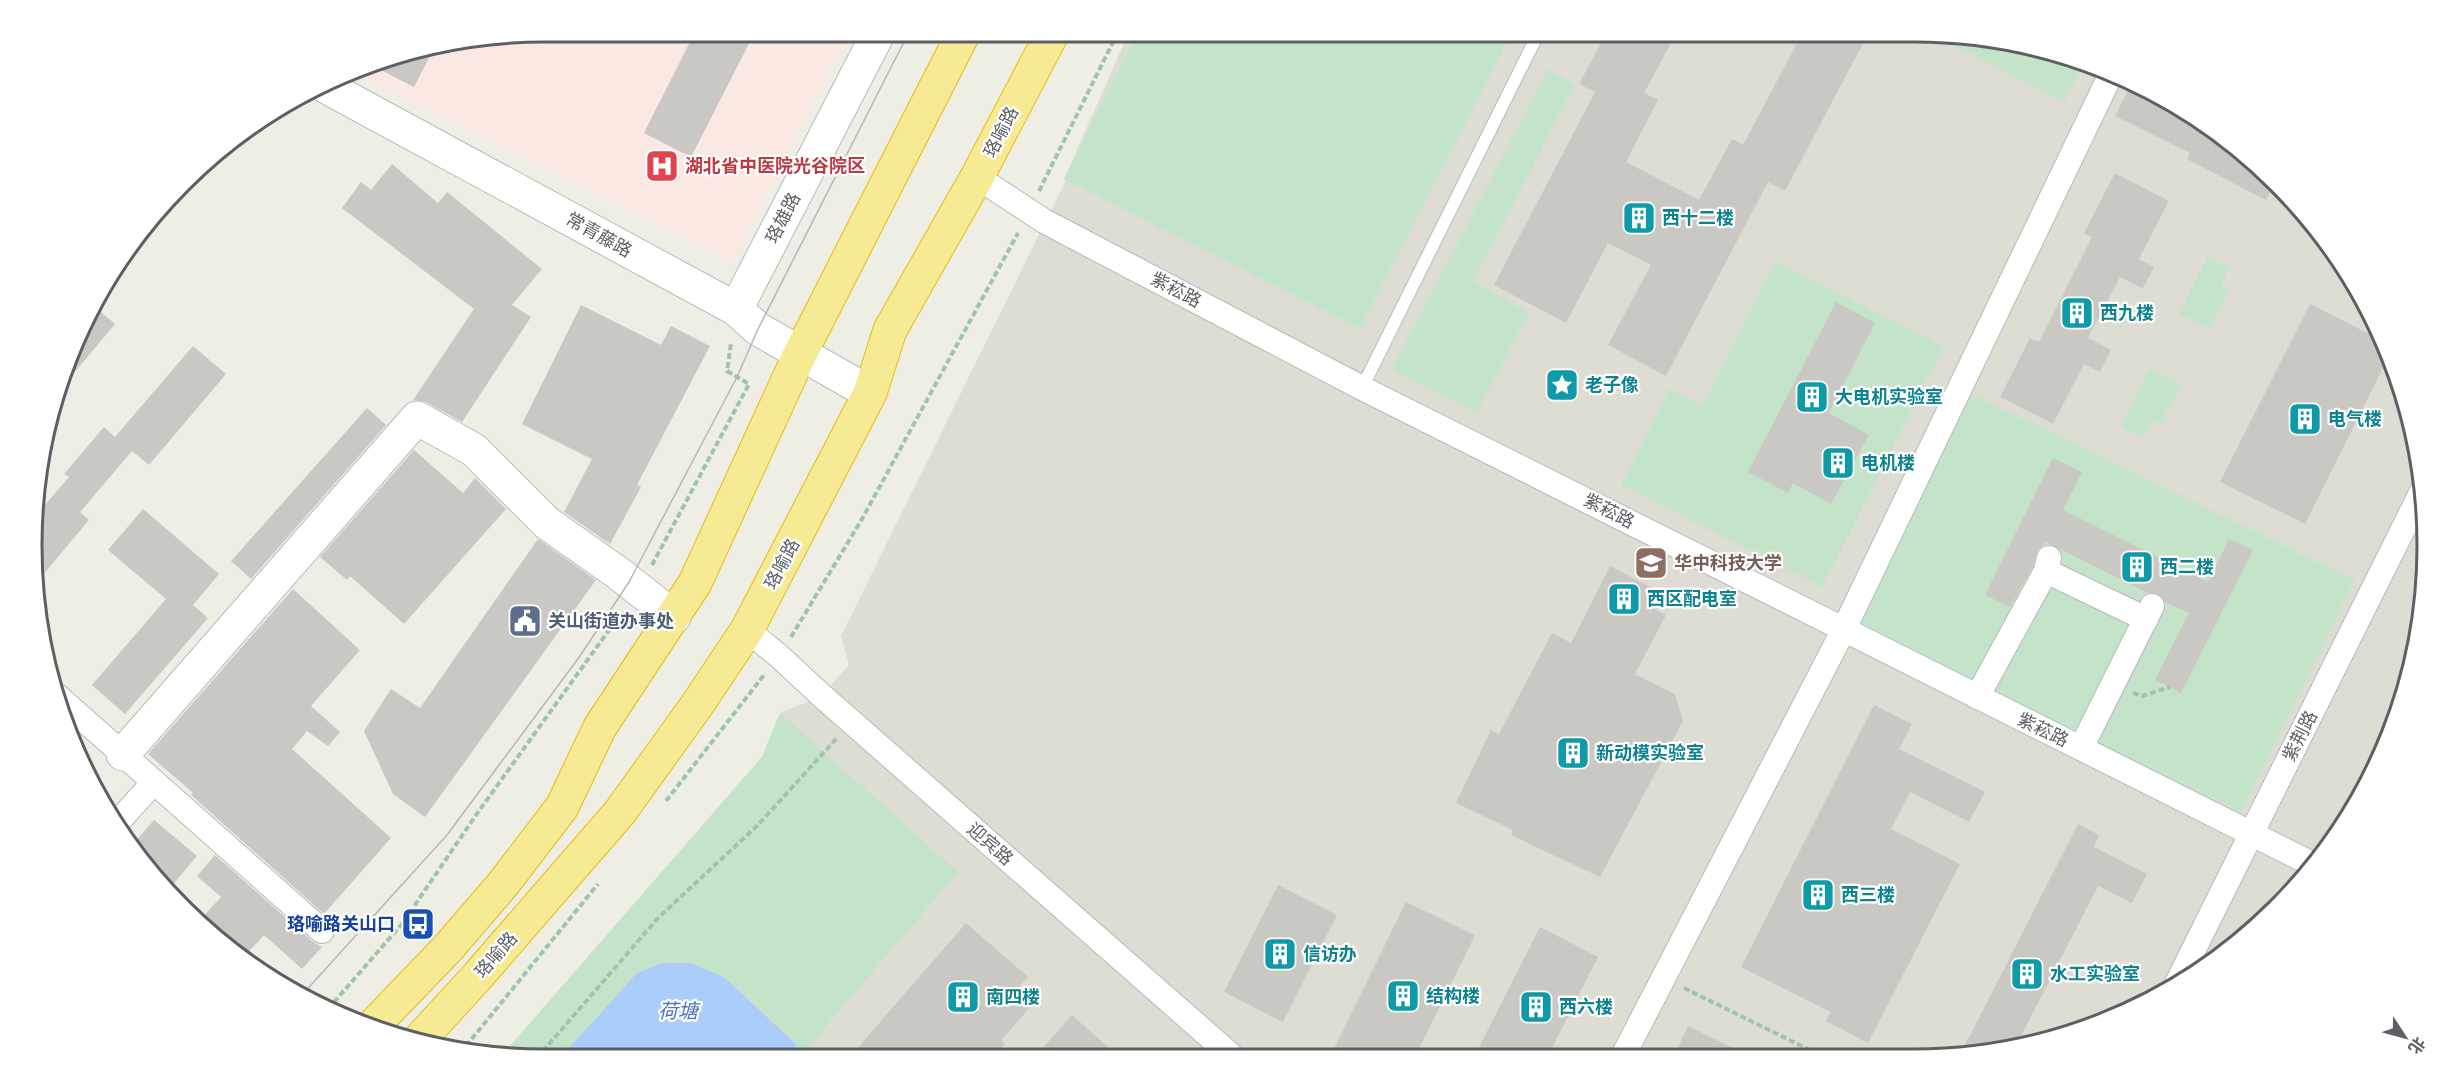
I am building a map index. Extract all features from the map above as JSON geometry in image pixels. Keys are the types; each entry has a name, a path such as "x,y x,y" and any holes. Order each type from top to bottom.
{"highway":[{"path":"379,1020 448,948 519,865 556,815 600,727 695,583 800,354 959,42"},
{"name":"珞喻路","path":"425,1034 620,812 697,705 747,630 870,393 890,330 977,177 1048,42"}],"street":[{"name":"珞雄路","path":"736,309 874,42"},
{"path":"1627,1049 1844,629 2108,81"},
{"name":"常青藤路","path":"331,90 736,309 758,329 870,393"},
{"name":"紫菘路","path":"977,177 1044,221 1362,388 2306,861"},
{"path":"123,754 406,411 474,450 548,523 674,617"},
{"name":"紫荆路","path":"2183,971 2415,505"},
{"path":"1977,697 2047,564 2149,613 2080,748"},
{"name":"迎宾路","path":"747,630 1224,1049"},
{"path":"71,714 123,754 322,930"},
{"path":"122,817 154,782"}],"lane":[{"path":"1362,388 1534,42"}],"path":[{"path":"334,1002 402,924 476,815 638,590 749,384 727,371 736,309"},
{"path":"2113,686 2142,696 2170,687"},
{"path":"545,1049 658,918 757,826 793,789 851,722"},
{"path":"1664,978 1808,1049"}],"shaded area":[{"name":"湖北省中医院光谷院区","path":"845,42 733,261 361,77 415,59 480,46 513,43"},
{"name":"华中科技大学","path":"1125,42 1946,43 1979,46 2044,59 2106,80 2165,109 2193,127 2220,146 2270,189 2313,239 2332,266 2350,294 2379,353 2400,415 2407,447 2413,480 2417,546 2413,611 2407,644 2400,676 2379,738 2350,797 2313,852 2270,902 2220,945 2165,982 2106,1011 2044,1032 1979,1045 1913,1049 509,1048 762,757 780,713 821,696 849,665 841,636 1065,182 1064,179"}],"green space":[{"path":"1133,42 1507,42 1360,329 1064,179"},
{"path":"1949,43 2012,52 2080,71 2064,102"},
{"path":"1548,69 1575,85 1473,281 1529,313 1477,412 1392,369"},
{"path":"2208,257 2229,268 2221,285 2229,290 2210,329 2179,314"},
{"path":"1775,262 1944,347 1822,587 1621,485 1669,389 1703,405"},
{"path":"2150,369 2181,385 2161,424 2152,420 2143,437 2121,427"},
{"path":"1968,392 2355,580 2241,812 1855,625"},
{"path":"780,713 958,872 811,1044 811,1049 796,1049 796,1044 725,978 692,963 662,963 637,973 568,1049 509,1048 762,757"}],"water":[{"name":"荷塘","path":"662,963 692,963 725,978 796,1044 796,1049 568,1049 637,973"}],"building":[{"path":"690,42 750,42 691,157 644,133"},
{"name":"西十二楼","path":"1602,42 1672,42 1644,93 1658,100 1626,162 1699,200 1732,139 1743,145 1798,42 1864,42 1785,191 1768,182 1666,376 1608,345 1651,265 1608,243 1566,323 1494,285 1595,92 1579,84"},
{"path":"430,56 414,87 381,70"},
{"path":"2128,90 2136,94 2165,109 2220,146 2271,190 2266,200 2187,159 2190,153 2115,116"},
{"path":"392,164 438,203 447,192 542,269 512,305 531,317 462,422 426,402 413,400 474,309 342,208 361,182 371,190"},
{"name":"西九楼","path":"2115,173 2169,201 2139,259 2154,267 2143,289 2120,277 2088,338 2111,350 2100,372 2084,364 2053,424 2000,397 2030,338 2039,342 2092,237 2084,233"},
{"name":"大电机实验室","path":"1836,302 1875,323 1829,413 1869,435 1831,504 1793,483 1788,493 1748,472"},
{"name":"电气楼","path":"2310,304 2370,335 2384,366 2305,524 2220,482"},
{"path":"581,305 661,345 671,326 710,346 637,485 641,487 610,544 564,512 592,459 522,424"},
{"path":"100,311 115,324 72,375"},
{"path":"193,346 226,374 149,465 132,451 80,512 89,520 43,575 44,507 69,477 64,474 104,427 115,437"},
{"path":"367,408 386,425 251,579 231,561"},
{"path":"414,450 463,493 475,478 506,509 404,624 350,576 347,580 320,557"},
{"name":"西二楼","path":"2053,458 2082,472 2063,510 2208,582 2229,539 2253,550 2181,693 2155,680 2189,613 2165,602 2159,594 2148,593 2046,542 2038,549 2033,566 2010,607 1985,595"},
{"path":"143,509 219,574 193,605 208,618 125,714 92,685 166,599 108,550"},
{"path":"538,539 596,580 425,817 393,794 364,731 391,689 420,708"},
{"name":"新动模实验室","path":"1610,566 1658,591 1650,607 1666,615 1635,674 1675,694 1683,721 1600,877 1511,835 1513,830 1456,803 1491,730 1499,734 1552,633 1571,643"},
{"path":"293,589 360,650 311,706 340,732 328,746 307,731 292,749 391,838 324,914 148,754"},
{"path":"1874,705 1912,724 1899,749 1985,792 1969,822 1910,792 1891,829 1960,864 1868,1043 1826,1021 1831,1012 1741,967"},
{"path":"154,820 197,856 173,884 137,839"},
{"name":"水工实验室","path":"2078,824 2099,835 2094,847 2147,874 2132,903 2098,886 2021,1037 1964,1046"},
{"path":"215,855 313,942 322,947 302,969 264,935 249,952 204,915 221,897 197,876"},
{"name":"信访办","path":"1278,885 1337,915 1283,1022 1224,992"},
{"name":"结构楼","path":"1406,902 1475,935 1419,1049 1334,1049"},
{"name":"南四楼","path":"966,923 1028,977 1016,990 1033,1004 1001,1040 1005,1044 1000,1049 857,1049"},
{"name":"西六楼","path":"1540,927 1598,957 1552,1049 1478,1049"},
{"name":"南四楼","path":"1072,1015 1110,1049 1042,1049"},
{"path":"1688,1026 1735,1049 1677,1049"}],"tram line":[{"path":"307,989 447,835 580,656 629,582 737,377 758,329 904,42"}],"place":[{"name":"湖北省中医院光谷院区","path":"662,166"},
{"name":"西十二楼","path":"1639,218"},
{"name":"西九楼","path":"2077,313"},
{"name":"老子像","path":"1562,385"},
{"name":"大电机实验室","path":"1812,397"},
{"name":"电气楼","path":"2305,419"},
{"name":"电机楼","path":"1838,463"},
{"name":"华中科技大学","path":"1651,563"},
{"name":"西二楼","path":"2137,567"},
{"name":"西区配电室","path":"1624,599"},
{"name":"关山街道办事处","path":"525,621"},
{"name":"新动模实验室","path":"1573,753"},
{"name":"西三楼","path":"1818,895"},
{"name":"珞喻路关山口","path":"418,924"},
{"name":"信访办","path":"1280,954"},
{"name":"水工实验室","path":"2027,974"},
{"name":"结构楼","path":"1403,996"},
{"name":"南四楼","path":"963,997"},
{"name":"西六楼","path":"1536,1007"}]}
